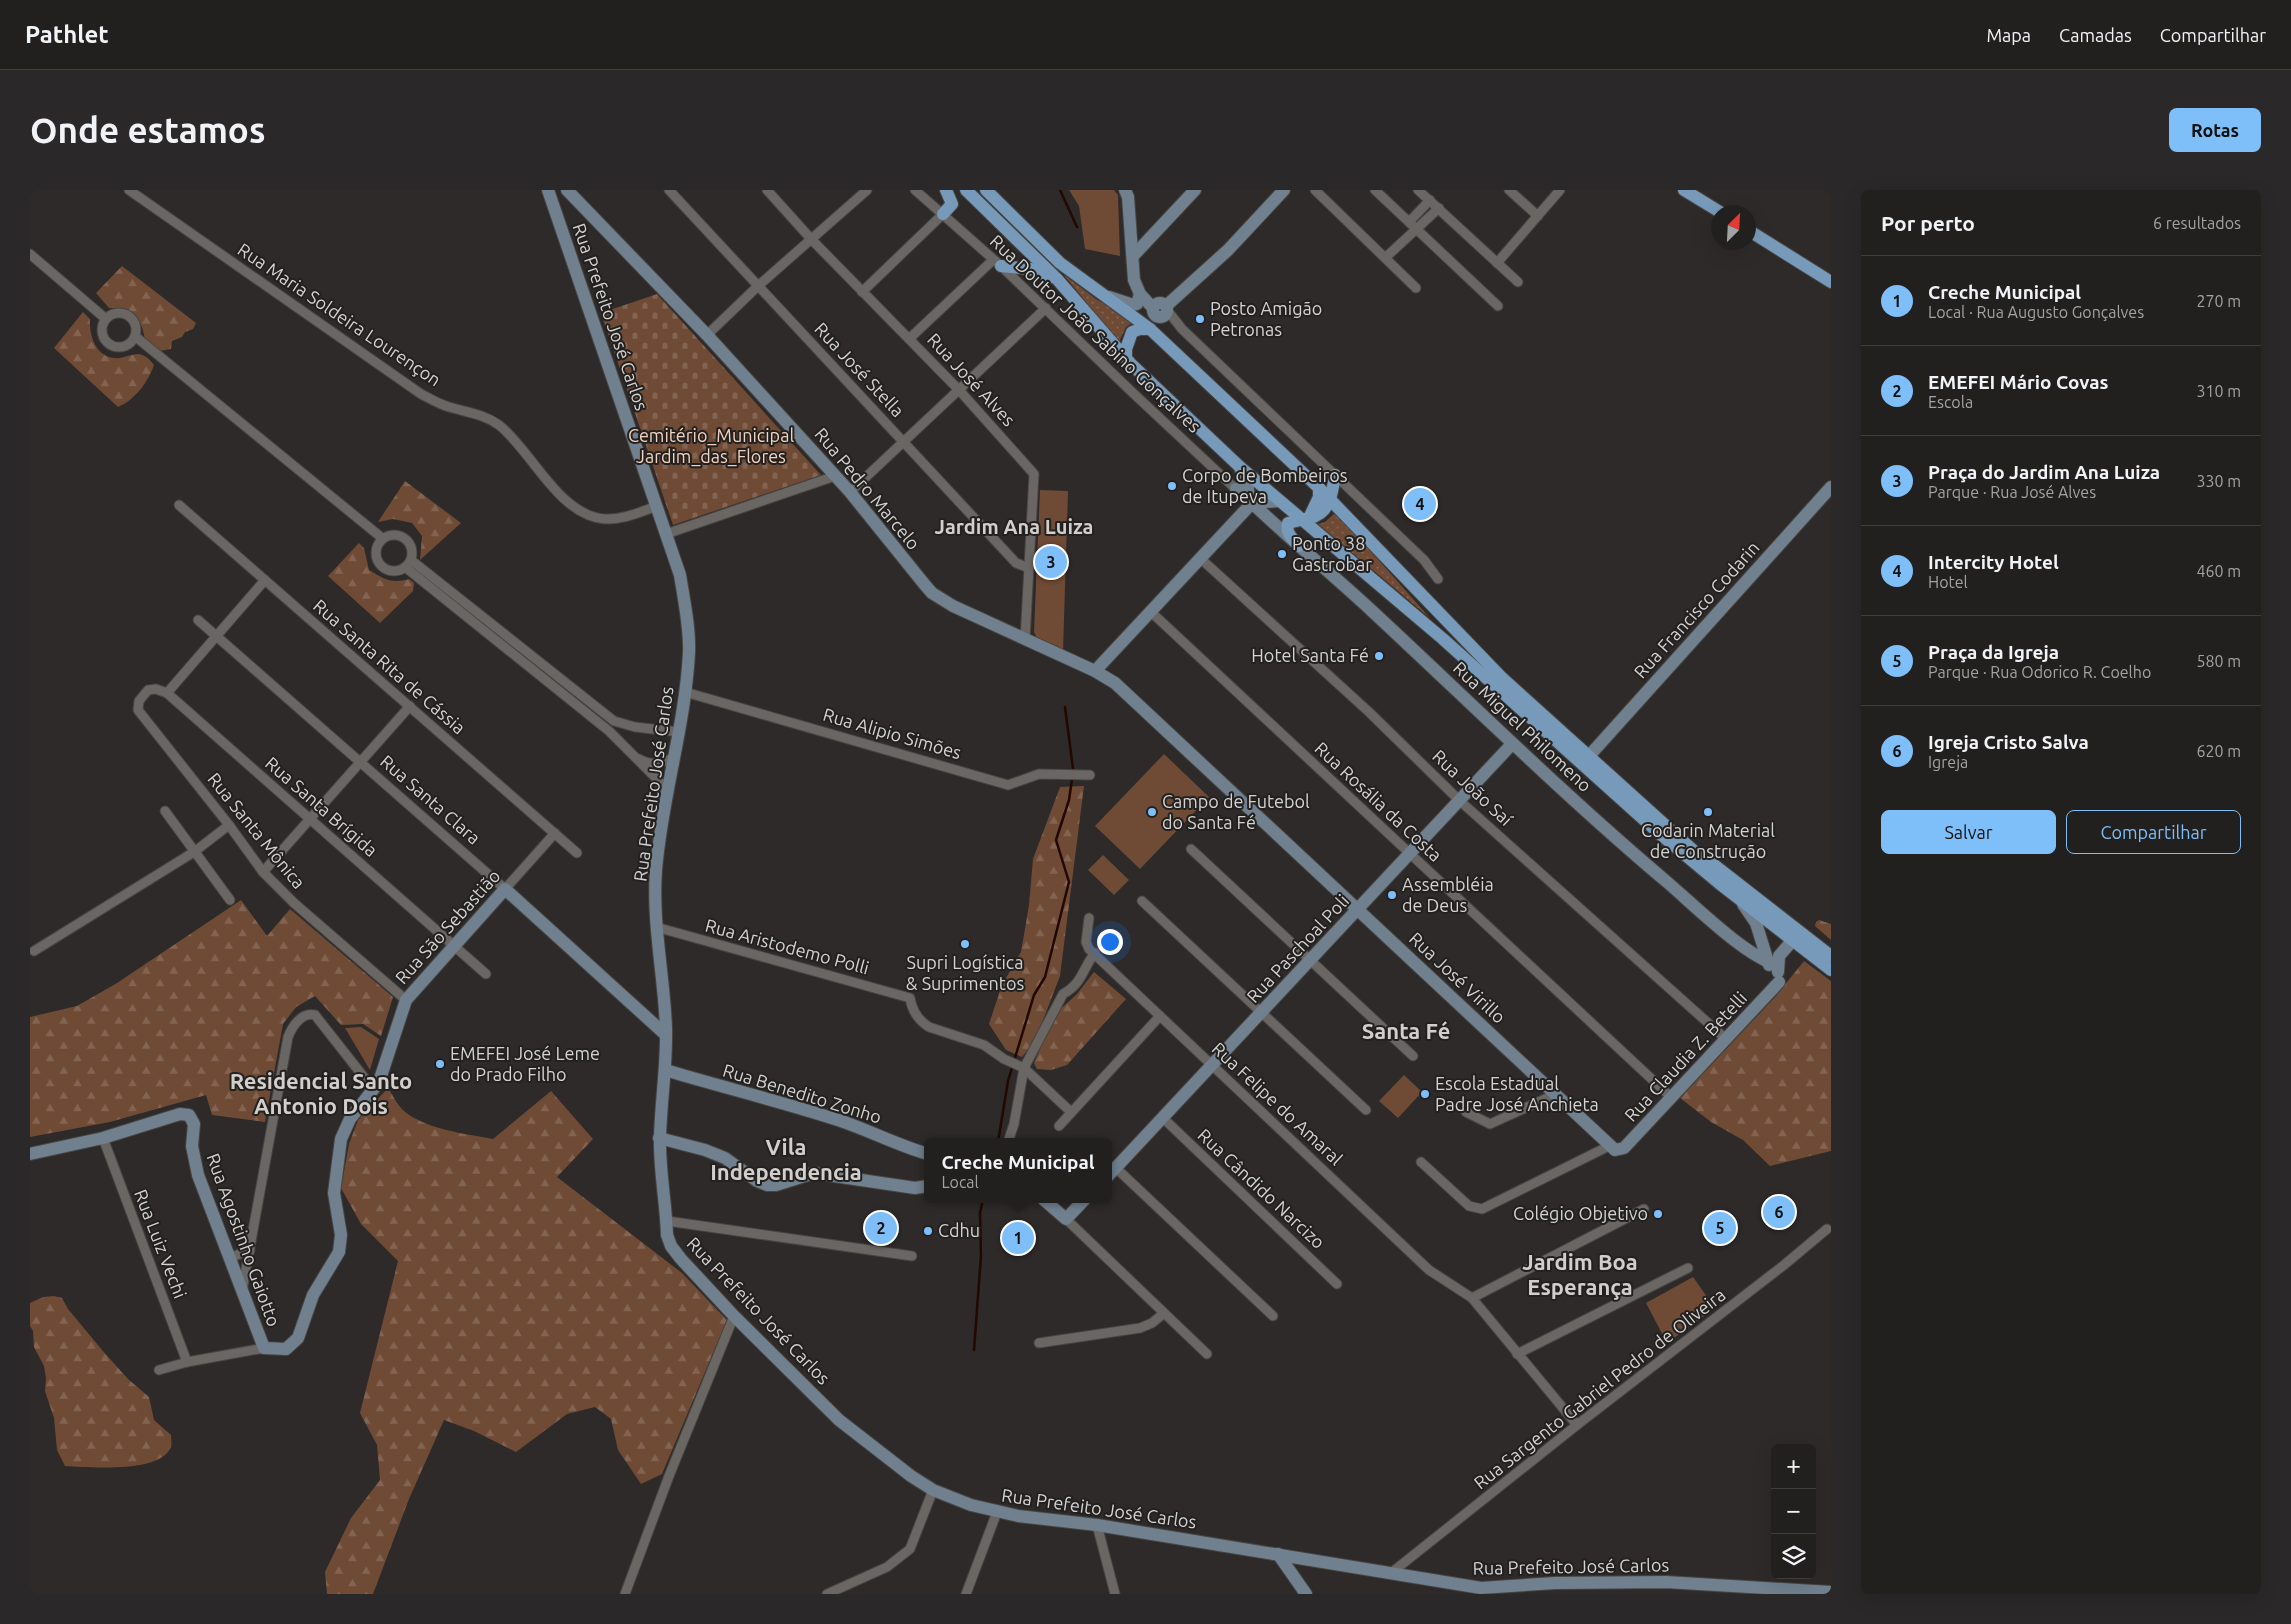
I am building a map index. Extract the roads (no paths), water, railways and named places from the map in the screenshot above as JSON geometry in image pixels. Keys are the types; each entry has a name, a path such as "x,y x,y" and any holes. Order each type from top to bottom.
{"main road":[{"path":"943,214 952,204 946,190"},
{"path":"966,190 1058,279 1126,359 1240,467 1279,501 1304,519 1443,639 1617,796 1739,899 1831,970"},
{"path":"986,190 1060,263 1139,319 1150,329 1319,488 1501,676 1588,756 1696,853 1709,861 1831,956"},
{"path":"1684,190 1711,206"},
{"path":"1756,235 1831,282"},
{"path":"997,263 1030,269 1058,279"},
{"path":"1126,359 1126,349 1132,332 1140,329 1150,329"},
{"path":"1299,546 1287,528 1288,523 1318,517 1324,512 1330,500 1335,475"},
{"path":"1304,519 1319,497 1319,488"}],"street":[{"name":"Rua Maria Soldeira Lourençon","path":"129,190 422,394 444,406 479,414 498,425 515,440 560,494 582,513 604,519 622,518 657,506"},
{"name":"Rua Prefeito José Carlos","path":"548,190 657,506 680,575 684,598 689,652 685,692 656,870 656,927 666,1035 660,1138 667,1235 671,1246 734,1316 839,1420 911,1476 933,1490 971,1505 997,1512 1097,1525 1481,1588 1555,1583 1666,1582 1831,1592"},
{"name":"Rua Pedro Marcelo","path":"567,190 706,335 850,492 932,593 953,606 1095,671"},
{"name":"Rua José Stella","path":"668,190 1016,563 1028,568"},
{"name":"Rua José Alves","path":"767,190 812,240 959,390 1034,474 1025,640"},
{"path":"706,335 758,286 867,190"},
{"name":"Rua Doutor João Sabino Gonçalves","path":"915,190 1046,308 1133,393 1242,488"},
{"path":"1100,293 1132,305 1137,304 1140,294 1132,270 1133,256 1130,243 1128,197 1125,190"},
{"path":"1133,256 1195,190"},
{"path":"1162,308 1228,250 1284,190"},
{"path":"1315,190 1416,288"},
{"path":"1375,190 1498,306"},
{"path":"1418,190 1518,282"},
{"path":"1509,190 1538,216"},
{"path":"1497,263 1560,190"},
{"path":"1409,222 1430,200"},
{"path":"1385,258 1439,208"},
{"path":"862,292 943,214"},
{"path":"30,254 106,319"},
{"path":"910,338 997,263"},
{"path":"1140,294 1162,308 1424,560 1438,578"},
{"path":"850,492 1046,308"},
{"path":"136,337 125,347 120,348 108,344 102,334 102,328 106,319 116,313 124,313 130,317 135,322 136,337 382,538"},
{"path":"1240,467 1242,488 1252,503"},
{"path":"666,534 835,476"},
{"name":"Rua Francisco Codarin","path":"1588,756 1831,487"},
{"path":"1095,671 1252,503 1279,501"},
{"name":"Rua Miguel Philomeno","path":"1252,503 1372,611 1512,744 1644,862 1740,944 1772,964"},
{"name":"Rua Santa Rita de Cássia","path":"179,505 556,833 577,854"},
{"path":"393,534 405,538 412,548 408,563 400,570 388,570 378,563 375,551 382,538 393,534"},
{"name":"Rua João Saí","path":"1200,558 1369,712 1460,800 1726,1039"},
{"path":"408,563 614,721 635,727 679,732"},
{"path":"408,563 609,731 659,781 666,803"},
{"path":"167,693 265,580"},
{"name":"Rua Rosália da Costa","path":"1150,612 1672,1098"},
{"name":"Rua Santa Clara","path":"198,620 505,889 666,1035"},
{"name":"Rua José Virillo","path":"1095,671 1115,683 1612,1148"},
{"name":"Rua Santa Mônica","path":"167,693 156,689 148,690 139,701 138,710 229,825 263,872 294,903 406,1000"},
{"name":"Rua Alipio Simões","path":"685,692 1008,785 1039,774 1090,775"},
{"name":"Rua Santa Brígida","path":"167,693 456,945 486,974"},
{"path":"263,872 410,706"},
{"name":"Rua Paschoal Poli","path":"1112,1172 1512,744"},
{"path":"632,755 649,764 659,765 675,757"},
{"path":"165,811 230,900"},
{"path":"34,951 195,852 229,825"},
{"name":"Rua São Sebastião","path":"264,1348 286,1349 292,1345 301,1333 313,1295 339,1252 341,1235 334,1194 341,1139 350,1119 379,1082 406,1000 556,833"},
{"path":"1190,849 1413,1056"},
{"path":"1739,899 1756,923 1772,964 1792,941"},
{"path":"1142,901 1366,1110"},
{"name":"Rua Felipe do Amaral","path":"1089,918 1086,942 1089,949 1429,1270 1472,1298 1577,1425"},
{"name":"Rua Aristodemo Polli","path":"656,927 910,998 912,1009 922,1023 984,1045 1004,1059 1020,1066"},
{"path":"1009,1138 1014,1124 1020,1066 1063,994 1072,990 1081,980 1088,961 1095,953"},
{"name":"Rua Claudia Z. Betelli","path":"1612,1148 1624,1148 1779,982 1772,964"},
{"path":"637,1008 651,1010 664,1008"},
{"path":"242,1294 288,1037 293,1024 311,1014 315,1015 374,1090"},
{"path":"1059,1126 1160,1016"},
{"path":"1020,1066 1071,1112"},
{"name":"Rua Benedito Zonho","path":"665,1070 836,1119 878,1134 906,1148 924,1153"},
{"path":"1466,1112 1490,1124 1556,1094"},
{"name":"Rua Agostinho Gaiotto","path":"103,1138 180,1114 189,1115 194,1124 192,1146 198,1175 264,1348"},
{"name":"Rua Cândido Narcizo","path":"1163,1118 1337,1284"},
{"path":"30,1154 103,1138"},
{"name":"Rua Luiz Vechi","path":"103,1138 187,1362"},
{"path":"660,1138 705,1150 725,1158 757,1181 767,1185 776,1185 814,1173 915,1188 924,1187"},
{"path":"1421,1162 1469,1206 1482,1209 1612,1148"},
{"path":"1112,1172 1273,1316"},
{"path":"1048,1203 1207,1354"},
{"path":"1066,1219 1081,1203"},
{"path":"1472,1298 1644,1209"},
{"path":"666,1221 912,1256"},
{"name":"Rua Sargento Gabriel Pedro de Oliveira","path":"1391,1573 1577,1425 1777,1271 1827,1229"},
{"path":"229,1258 250,1250"},
{"path":"1517,1354 1688,1268"},
{"path":"1039,1343 1140,1328 1152,1323 1163,1314"},
{"path":"625,1594 669,1476 734,1316"},
{"path":"159,1370 187,1362 264,1348"},
{"path":"827,1594 887,1567 910,1549 933,1490"},
{"path":"966,1594 997,1512"},
{"path":"1097,1525 1115,1594"},
{"path":"1278,1554 1306,1594"},
{"path":"1110,1594 1112,1580"}],"waterway":[{"path":"1060,190 1077,227"},
{"path":"1065,707 1073,769"},
{"path":"999,1138 1008,1081 1034,995 1045,977 1069,882 1056,840 1069,800 1072,779"},
{"path":"974,1350 981,1256 980,1213 982,1203"}],"place":[{"name":"Posto Amigão Petronas","path":"1200,319"},
{"name":"Corpo de Bombeiros de Itupeva","path":"1172,486"},
{"name":"Intercity Hotel","path":"1420,504"},
{"name":"Ponto 38 Gastrobar","path":"1282,554"},
{"name":"Praça do Jardim Ana Luiza","path":"1051,562"},
{"name":"Hotel Santa Fé","path":"1379,656"},
{"name":"Campo de Futebol do Santa Fé","path":"1152,812"},
{"name":"Codarin Material de Construção","path":"1708,812"},
{"name":"Assembléia de Deus","path":"1392,895"},
{"name":"Supri Logística & Suprimentos","path":"965,944"},
{"name":"EMEFEI José Leme do Prado Filho","path":"440,1064"},
{"name":"Escola Estadual Padre José Anchieta","path":"1425,1094"},
{"name":"Igreja Cristo Salva","path":"1779,1212"},
{"name":"Colégio Objetivo","path":"1658,1214"},
{"name":"EMEFEI Mário Covas","path":"881,1228"},
{"name":"Praça da Igreja","path":"1720,1228"},
{"name":"Cdhu","path":"928,1231"},
{"name":"Creche Municipal","path":"1018,1238"}],"district":[{"name":"Jardim Ana Luiza","path":"1014,527"},
{"name":"Santa Fé","path":"1406,1031"},
{"name":"Residencial Santo Antonio Dois","path":"321,1094"},
{"name":"Vila Independencia","path":"786,1160"},
{"name":"Jardim Boa Esperança","path":"1580,1274"}],"park label":[{"name":"Cemitério_Municipal Jardim_das_Flores","path":"711,446"}]}
